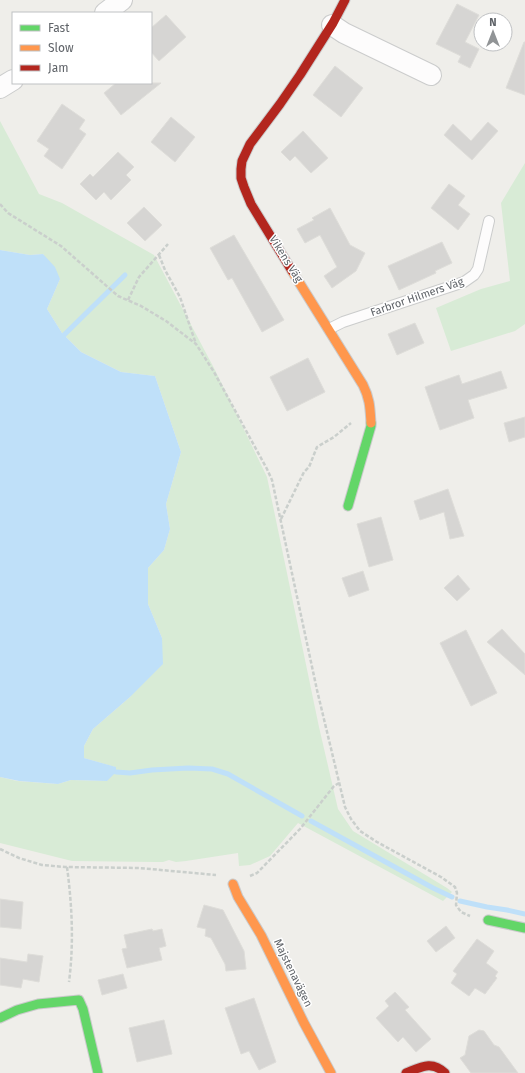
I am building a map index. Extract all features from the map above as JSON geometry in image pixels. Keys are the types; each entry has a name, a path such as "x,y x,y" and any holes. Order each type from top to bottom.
{"street":[{"path":"106,12 122,0"},
{"name":"Vikens Väg","path":"345,0 332,25 283,100 255,136 245,153 240,168 242,183 252,204 364,385 367,393 370,403 371,426 348,506"},
{"path":"332,25 344,33 431,75"},
{"path":"0,88 12,81"},
{"name":"Majstenavägen","path":"233,884 238,897 261,935 304,1023 331,1073"},
{"path":"488,920 525,928"},
{"path":"0,1018 17,1010 38,1004 79,1000 83,1009 98,1073"},
{"path":"406,1073 426,1065 439,1067 445,1073"}],"lane":[{"name":"Farbror Hilmers Väg","path":"329,329 343,322 464,282 474,275 478,269 489,221"}],"path":[{"path":"0,204 8,213 61,246 118,296 166,321 196,344"},
{"path":"128,300 140,278 168,244"},
{"path":"159,255 165,270 180,297 196,344 214,372 272,480 304,630 345,807 351,819 360,831 456,887 456,905 461,912 473,917 488,920"},
{"path":"280,520 304,472 309,467 318,447 334,437 358,418 370,418"},
{"path":"0,849 19,858 42,865 67,867 139,868 224,876 233,884 257,873 300,829 334,786 339,783"},
{"path":"66,1002 72,949 71,897 67,867"}],"green space":[{"path":"0,121 39,194 62,203 154,255 215,370 267,477 319,727 338,809 353,831 452,892 443,901 298,823 270,856 250,865 239,866 238,853 176,862 169,860 163,862 72,861 0,843 0,777 17,781 58,784 71,780 107,781 115,767 84,758 84,746 93,729 130,697 162,638 148,604 148,568 164,550 170,529 166,504 181,452 155,376 121,372 81,352 62,333 47,309 60,279 43,254 30,255 0,250"},
{"path":"525,163 525,324 515,331 451,351 436,308 481,289 510,281 501,203"}],"water":[{"path":"0,250 30,255 43,254 55,267 60,279 47,309 62,333 81,352 121,372 155,376 181,452 166,504 170,529 164,550 148,568 148,604 162,638 163,664 130,697 93,729 84,746 84,758 116,767 116,772 107,781 71,780 58,784 19,781 0,777"}],"building":[{"path":"457,4 473,12 473,27 465,42 473,46 473,52 478,52 470,68 458,62 461,56 436,44"},
{"path":"166,15 186,37 159,61 152,53 152,27"},
{"path":"525,42 525,95 506,88"},
{"path":"335,66 363,88 341,117 313,95"},
{"path":"161,83 121,115 104,93 115,84"},
{"path":"62,104 85,120 79,129 86,134 62,169 44,156 49,149 37,141"},
{"path":"171,117 195,137 175,162 151,142"},
{"path":"488,122 498,131 472,160 444,135 453,124 471,141"},
{"path":"303,131 328,158 311,173 295,156 290,161 281,152"},
{"path":"118,152 134,167 126,175 131,180 111,200 104,192 96,200 80,184 90,174 93,177"},
{"path":"449,184 465,196 458,205 470,214 458,230 431,208"},
{"path":"144,207 162,225 145,241 127,223"},
{"path":"330,208 350,245 365,253 356,271 332,288 324,276 337,267 320,235 305,243 297,229 314,220 312,218"},
{"path":"234,235 284,320 262,332 232,278 228,280 210,248"},
{"path":"442,242 452,263 435,271 436,273 399,290 388,266"},
{"path":"415,323 424,343 397,355 388,334"},
{"path":"308,358 325,392 287,411 270,377"},
{"path":"501,371 507,388 468,400 474,418 440,430 425,387 459,375 462,384"},
{"path":"525,417 525,437 509,442 504,423"},
{"path":"448,489 464,536 450,539 444,512 420,520 414,501"},
{"path":"381,517 393,560 369,567 357,524"},
{"path":"363,571 369,590 349,597 342,578"},
{"path":"458,575 470,589 457,601 444,588"},
{"path":"502,629 525,654 525,675 487,642"},
{"path":"466,630 497,693 471,706 440,643"},
{"path":"0,899 23,902 21,929 0,927"},
{"path":"204,905 223,910 244,951 246,969 226,971 225,964 211,938 205,936 206,929 197,927"},
{"path":"446,926 455,938 436,952 427,941"},
{"path":"152,929 153,931 162,929 166,946 159,948 162,960 127,968 122,949 127,948 124,935"},
{"path":"477,939 494,951 486,963 498,972 495,976 497,978 485,994 475,988 469,996 451,983 457,974 453,971"},
{"path":"28,954 43,956 39,982 23,979 21,988 0,985 0,958 27,962"},
{"path":"123,974 127,988 102,995 98,980"},
{"path":"395,992 409,1007 405,1010 431,1039 416,1052 403,1037 398,1042 376,1018 389,1006 385,1001"},
{"path":"254,998 276,1062 259,1070 249,1051 241,1054 225,1008"},
{"path":"164,1020 172,1054 137,1062 129,1028"},
{"path":"479,1030 484,1031 494,1045 499,1047 518,1073 471,1073 460,1058 465,1055 469,1036"}],"waterway":[{"path":"64,335 125,275"},
{"path":"116,772 130,773 188,768 212,769 228,774 302,816"},
{"path":"311,821 452,897"},
{"path":"460,901 525,914"}],"traffic: fast":[{"path":"348,506 371,423"},
{"path":"488,920 525,928"},
{"path":"0,1018 17,1010 38,1004 79,1000 83,1009 98,1073"}],"traffic: slow":[{"path":"292,271 363,385 370,408 371,423"},
{"path":"233,884 238,897 261,935 304,1023 331,1073"}],"traffic: jam":[{"path":"292,271 251,204 241,178 242,161 250,144 300,75 333,23 345,0"},
{"path":"406,1073 426,1066 436,1067 445,1073"}]}
